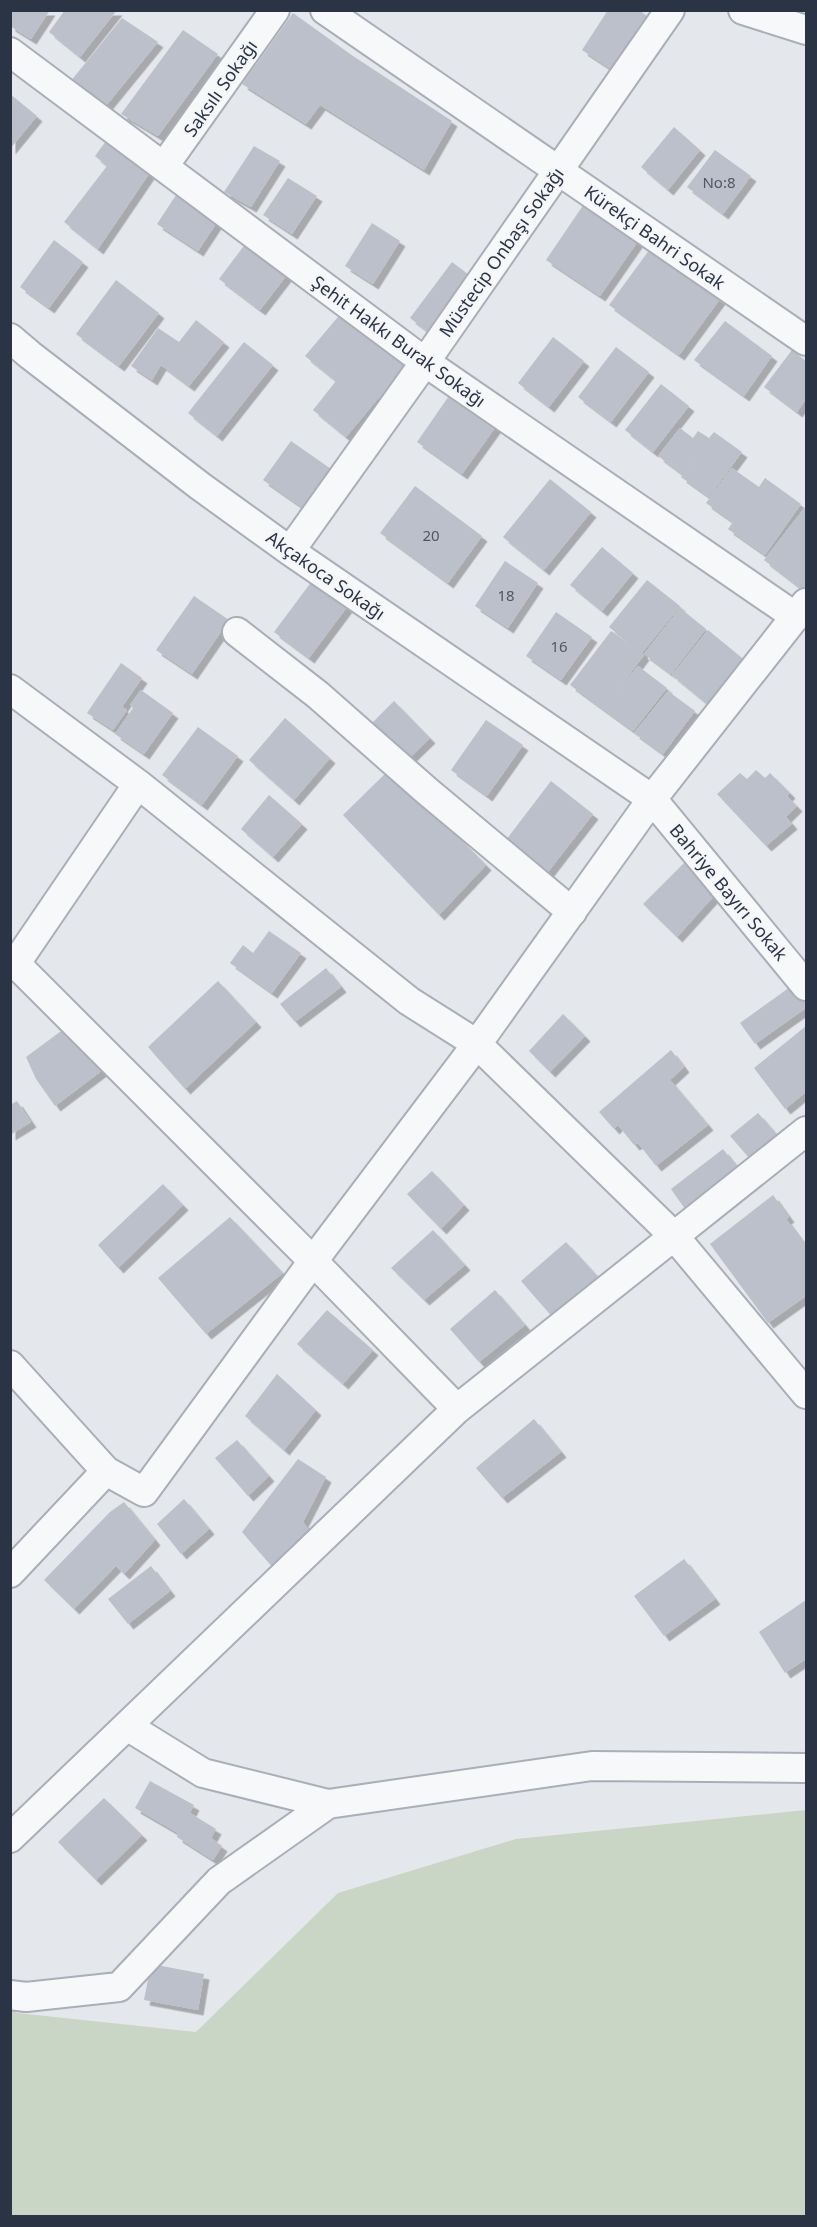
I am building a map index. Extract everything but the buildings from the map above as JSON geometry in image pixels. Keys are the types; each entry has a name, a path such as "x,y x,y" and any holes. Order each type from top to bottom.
{"street":[{"name":"Saksılı Sokağı","path":"164,166 275,10"},
{"name":"Kürekçi Bahri Sokak","path":"325,10 807,341"},
{"name":"Müstecip Onbaşı Sokağı","path":"290,551 670,10"},
{"path":"743,10 807,30"},
{"name":"Şehit Hakkı Burak Sokağı","path":"10,52 424,362 801,610"},
{"name":"Akçakoca Sokağı","path":"10,338 200,486 290,551 652,799"},
{"path":"10,1365 106,1471 144,1492 313,1261 477,1044 652,799 801,610"},
{"path":"237,632 318,695 427,791 572,912"},
{"path":"10,689 138,784 409,1001 477,1044 674,1236 807,1394"},
{"path":"138,784 13,961 313,1261 457,1409"},
{"name":"Bahriye Bayırı Sokak","path":"652,799 807,986"},
{"path":"10,1838 457,1409 807,1131"},
{"path":"10,1573 106,1471"},
{"path":"127,1726 203,1773 328,1804 592,1766 807,1768"},
{"path":"10,1995 26,1997 119,1987 219,1881 328,1804"}],"green space":[{"path":"806,1810 806,2216 11,2216 10,2009 17,2013 196,2032 338,1893 516,1839"}]}
